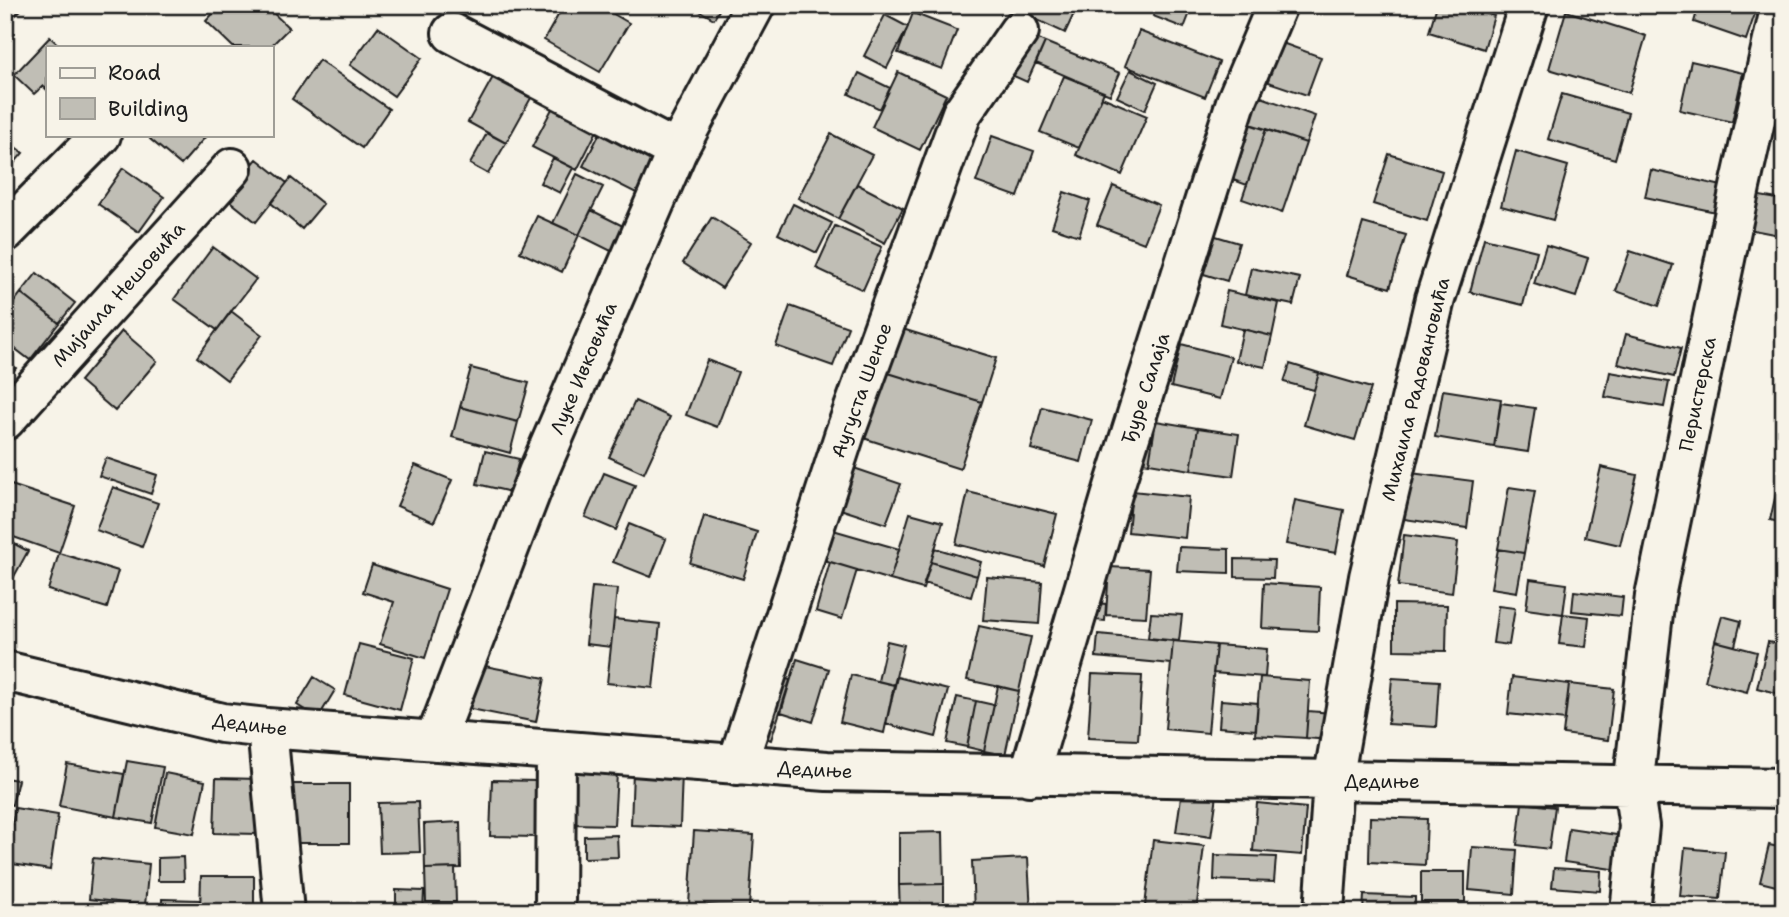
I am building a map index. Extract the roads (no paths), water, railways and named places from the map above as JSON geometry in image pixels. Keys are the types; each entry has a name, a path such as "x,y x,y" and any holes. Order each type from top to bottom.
{"street":[{"name":"Луке Ивковића","path":"435,741 538,472 677,150 755,5"},
{"name":"Ђуре Салаја","path":"1029,776 1115,484 1236,103 1277,5"},
{"name":"Михаила Радовановића","path":"1324,912 1333,780 1369,577 1436,299 1529,5"},
{"name":"Перистерска","path":"1633,787 1655,596 1740,187 1781,5"},
{"name":"Аугуста Шеное","path":"737,765 845,433 962,113 1019,32"},
{"path":"452,33 677,150"},
{"path":"5,232 100,136"},
{"name":"Мијаила Нешовића","path":"5,420 232,168"},
{"name":"Дедиње","path":"5,671 222,723 827,771 1784,788"},
{"path":"267,728 284,912"},
{"path":"555,912 556,751"},
{"path":"1630,912 1639,826 1633,787"}]}
